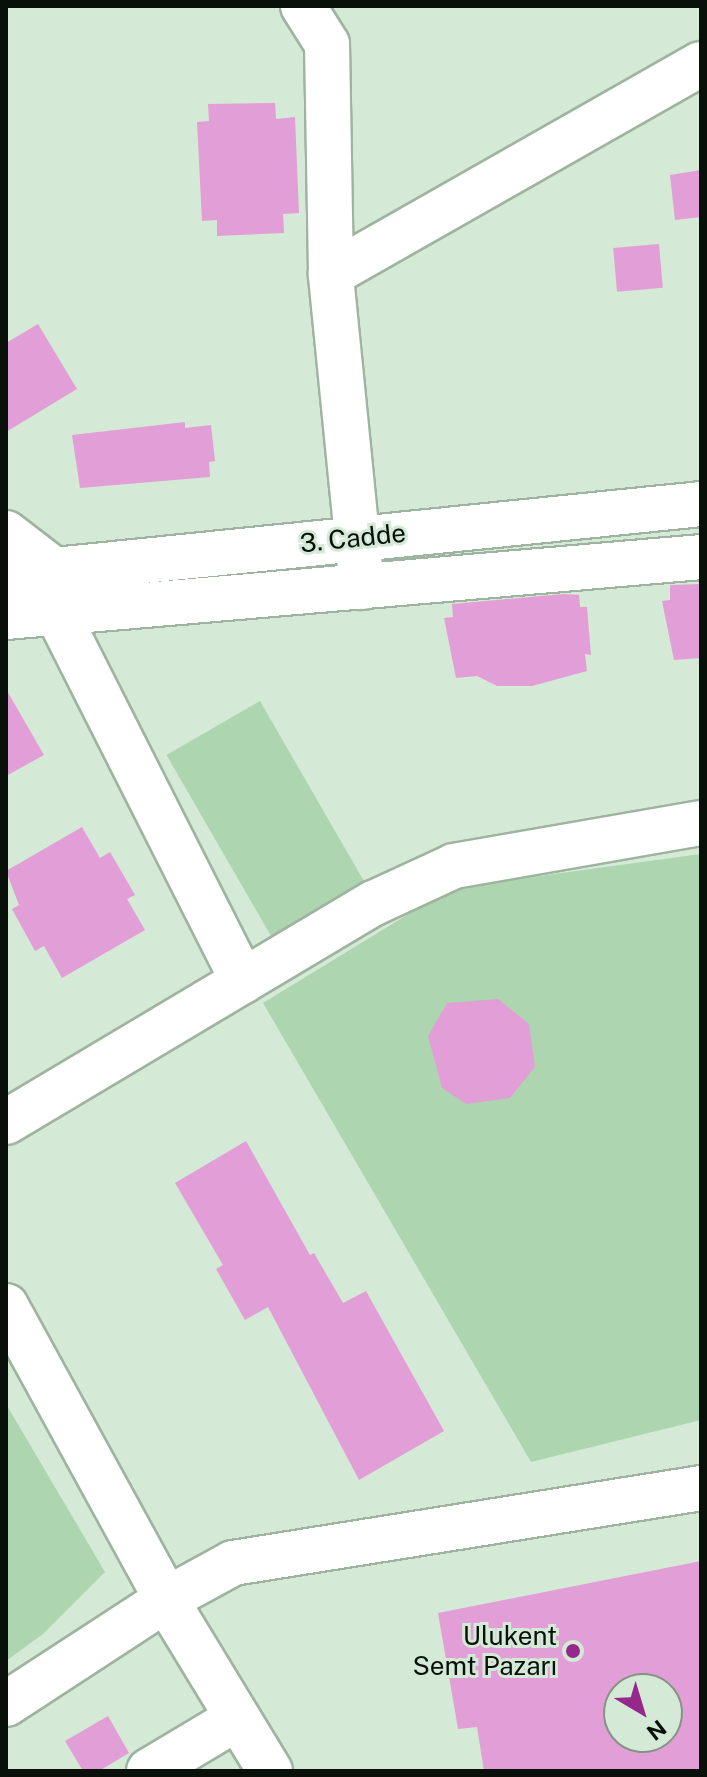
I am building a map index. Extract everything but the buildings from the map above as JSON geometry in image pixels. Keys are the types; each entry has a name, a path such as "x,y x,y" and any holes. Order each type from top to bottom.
{"street":[{"path":"303,6 327,44 331,274 362,587"},
{"path":"331,274 701,64"},
{"name":"3. Cadde","path":"6,575 701,504"},
{"path":"6,533 54,570 58,615 243,981"},
{"name":"3. Cadde","path":"6,617 58,615 701,557"},
{"path":"6,1122 374,903 454,866 701,823"},
{"path":"8,1314 167,1599 236,1719 270,1771"},
{"path":"6,1704 167,1599 233,1563 701,1488"},
{"path":"149,1771 236,1719"}],"green space":[{"path":"260,701 368,887 274,941 166,755"},
{"path":"701,854 701,1420 531,1462 263,1003 451,888"},
{"path":"6,1404 105,1572 43,1634 6,1661"}],"place":[{"name":"Ulukent Semt Pazarı","path":"573,1651"}]}
